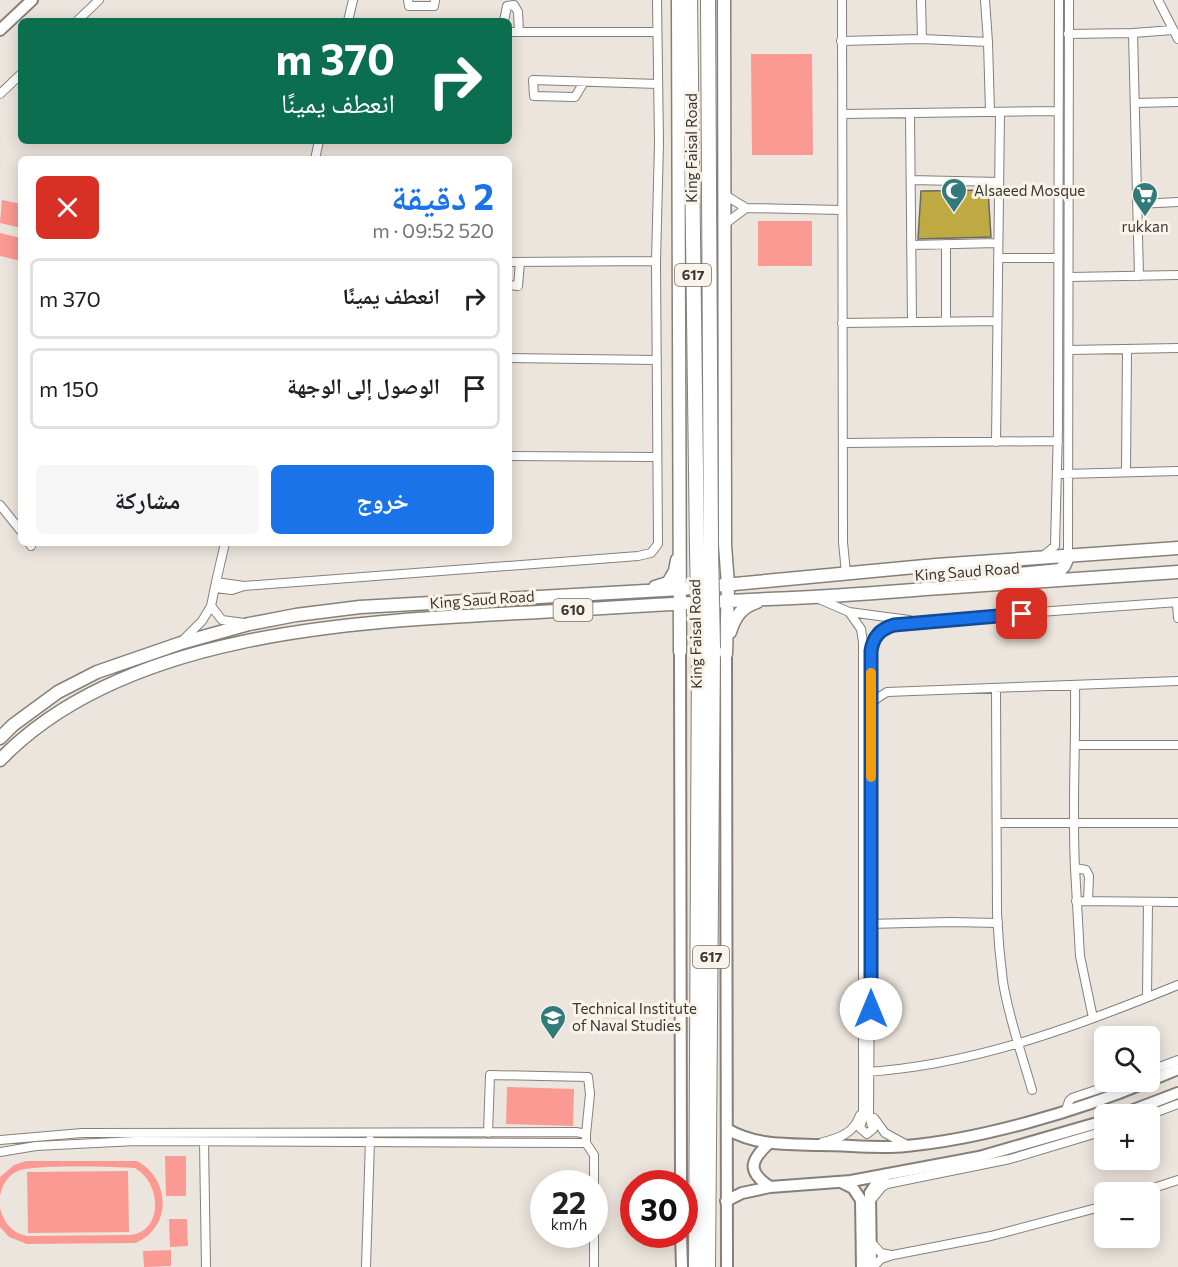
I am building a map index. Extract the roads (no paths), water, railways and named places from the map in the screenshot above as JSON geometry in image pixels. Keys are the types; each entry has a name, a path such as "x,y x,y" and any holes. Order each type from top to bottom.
{"highway":[{"name":"King Faisal Road","path":"688,0 699,648 696,1267"},
{"name":"King Faisal Road","path":"708,0 718,547 713,648 708,1267"}],"main road":[{"path":"0,30 32,0"},
{"path":"678,0 682,541 680,603 681,1170"},
{"path":"680,89 681,51 688,0"},
{"path":"682,541 689,570 715,570 722,563 718,547 725,224 724,0"},
{"path":"630,592 668,583 675,571 682,541"},
{"path":"718,547 738,575 766,582"},
{"name":"King Saud Road","path":"0,738 13,725 76,682 127,661 249,624 360,607 681,589 846,573 1178,548"},
{"path":"942,588 984,581 999,576 1060,570 1068,557"},
{"path":"727,560 729,600 726,654 727,1267"},
{"name":"King Saud Road","path":"0,760 35,727 94,690 134,674 197,654 273,635 355,624 729,600 815,597 1178,572"},
{"path":"726,654 735,618 745,606 765,598"},
{"path":"628,607 663,611 675,617 680,652"},
{"path":"680,652 689,630 707,625 717,627 721,632 726,654"},
{"path":"1160,1076 1178,1069"},
{"path":"727,1129 744,1138 768,1144 908,1146 944,1141 1032,1121 1117,1092"},
{"path":"1149,1104 1178,1093"},
{"path":"726,1201 742,1193 770,1187 841,1182 979,1157 1094,1124"},
{"path":"768,1144 755,1158 753,1169 756,1175 770,1187"},
{"path":"872,1267 870,1193 876,1184 887,1175"},
{"path":"841,1182 853,1188 861,1200 862,1267"},
{"path":"681,1248 681,1267"}],"street":[{"path":"80,18 99,0"},
{"path":"349,18 352,0"},
{"path":"408,0 409,6 434,6 435,0"},
{"path":"215,585 243,586 638,556 651,553 658,544 657,0"},
{"path":"842,0 843,542 846,573"},
{"path":"921,0 922,39"},
{"path":"985,0 990,112"},
{"path":"1036,560 1055,546 1058,441 1059,0"},
{"path":"1068,557 1069,0"},
{"path":"1158,0 1178,39"},
{"path":"505,18 507,6 514,4 518,12 519,32"},
{"path":"1068,34 1173,30"},
{"path":"512,32 657,32"},
{"path":"1133,33 1139,276"},
{"path":"841,41 922,39 988,42"},
{"path":"0,94 18,77"},
{"path":"584,82 575,97 534,96 533,80 658,84"},
{"path":"1135,103 1178,102"},
{"path":"842,114 1058,111"},
{"path":"996,442 1000,112"},
{"path":"910,113 912,322"},
{"path":"910,180 999,183"},
{"path":"725,195 746,208 842,210"},
{"path":"1138,204 1178,202"},
{"path":"725,224 746,208"},
{"path":"911,244 998,243"},
{"path":"946,244 946,321"},
{"path":"998,258 1058,258"},
{"path":"512,262 656,261"},
{"path":"512,285 518,286 520,262"},
{"path":"1070,277 1178,275"},
{"path":"842,323 997,321"},
{"path":"1069,350 1178,348"},
{"path":"1126,471 1128,350"},
{"path":"512,358 657,360"},
{"path":"843,442 1058,441"},
{"path":"512,456 657,457"},
{"path":"1057,476 1126,471 1178,471"},
{"path":"0,505 18,527"},
{"path":"181,643 202,621 211,606 224,546"},
{"path":"815,597 849,612 905,620 932,620"},
{"path":"813,1145 844,1136 855,1126 866,1109 872,645 880,631 894,625 932,620 1177,602 1178,618"},
{"path":"211,606 222,620 249,624"},
{"path":"849,612 861,629 863,642 867,924"},
{"path":"871,680 887,692"},
{"path":"871,706 876,699 887,692 1178,681"},
{"path":"1076,685 1073,823 1076,901 1080,956 1094,1018"},
{"path":"996,688 998,923 1004,983 1032,1090"},
{"path":"1076,745 1178,745"},
{"path":"997,823 1178,823"},
{"path":"1076,868 1084,869 1089,876 1088,901"},
{"path":"1076,901 1178,902"},
{"path":"1147,998 1148,902"},
{"path":"867,924 998,923"},
{"path":"866,1072 914,1068 972,1056 1094,1018 1178,985"},
{"path":"1160,1066 1178,1059"},
{"path":"488,1134 490,1076 588,1077 590,1094 586,1143 594,1155 594,1267"},
{"path":"1066,1110 1072,1098 1094,1091"},
{"path":"1160,1111 1178,1104"},
{"path":"866,1109 885,1133 908,1146"},
{"path":"0,1140 82,1133 488,1134 576,1132 586,1134"},
{"path":"366,1267 370,1133"},
{"path":"871,1208 873,1197 887,1184 1010,1159 1094,1134"},
{"path":"204,1142 206,1267"},
{"path":"0,1152 76,1143 586,1143"},
{"path":"1160,1186 1178,1180"},
{"path":"872,1267 881,1258 991,1236 1094,1209"},
{"path":"871,1242 881,1253 893,1255"}],"place":[{"name":"Alsaeed Mosque","path":"954,214"},
{"name":"rukkan","path":"1145,218"},
{"name":"Technical Institute of Naval Studies","path":"553,1041"}]}
